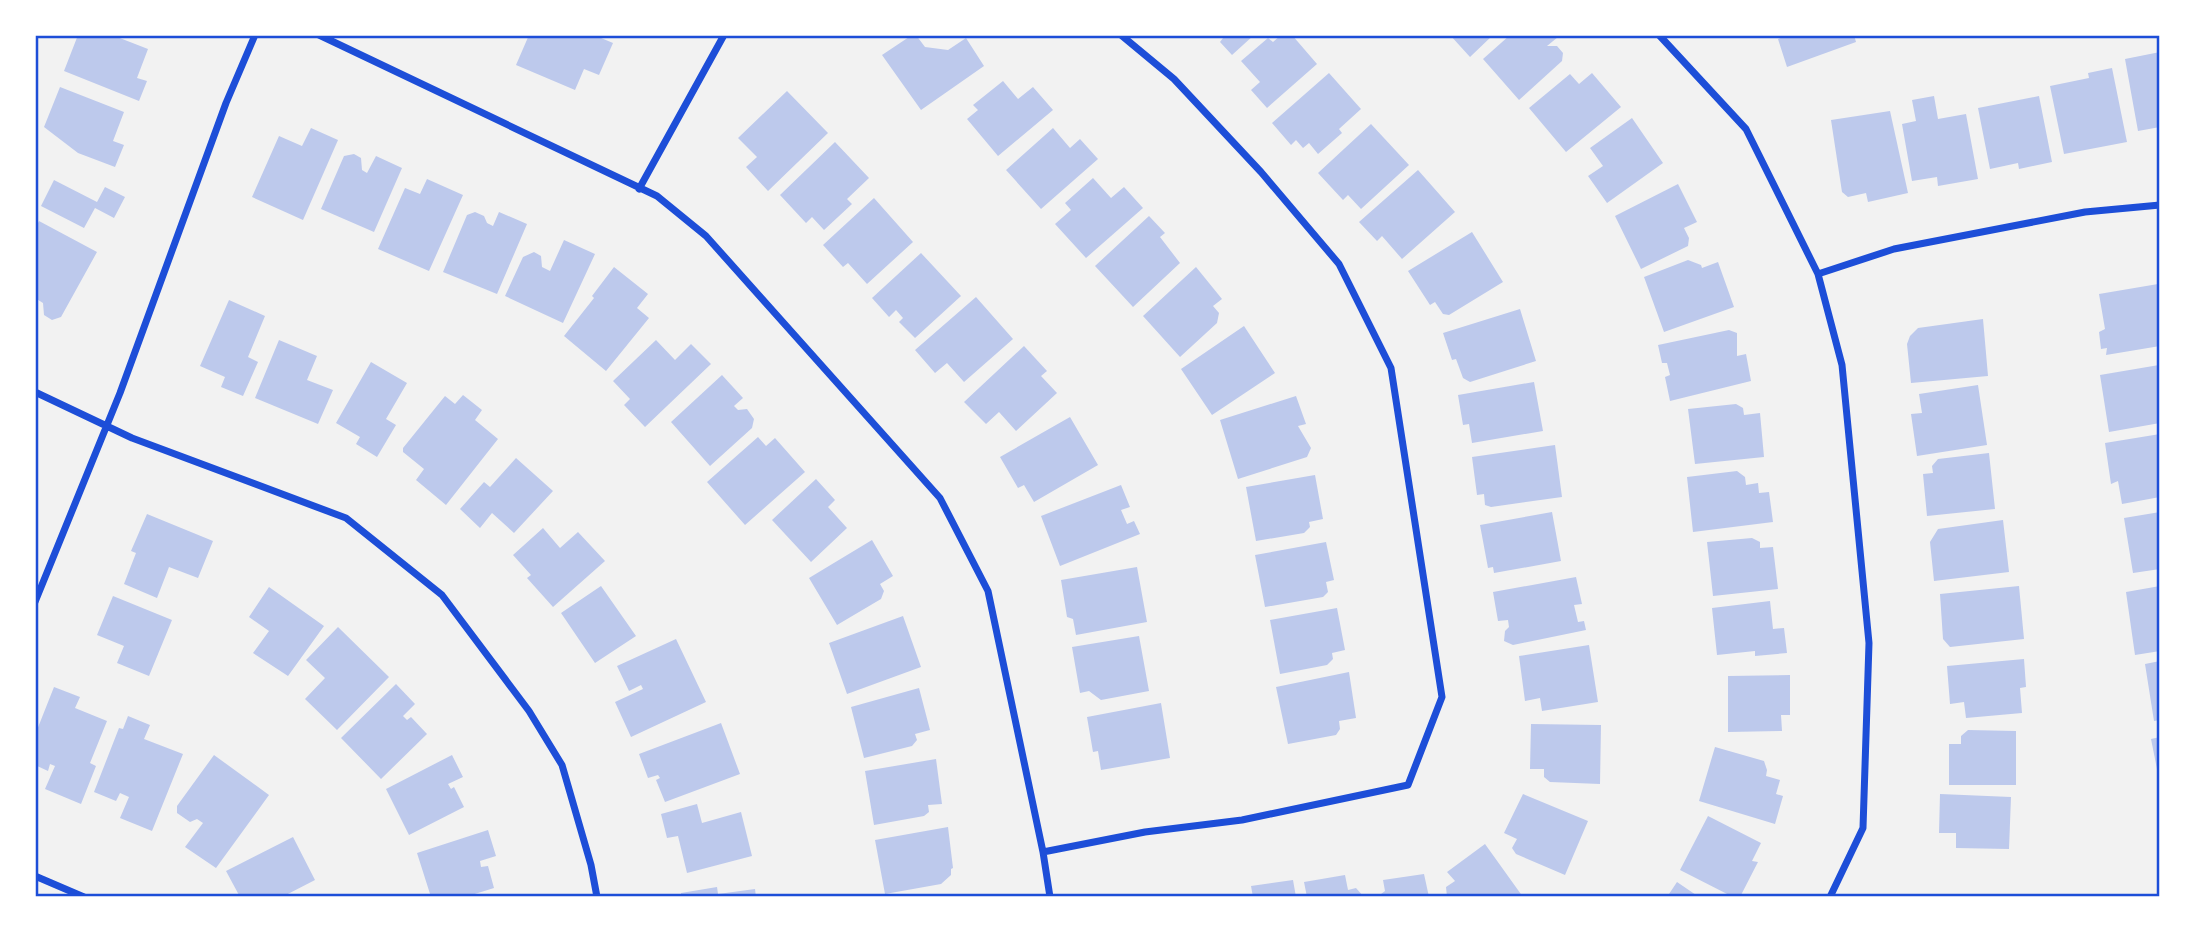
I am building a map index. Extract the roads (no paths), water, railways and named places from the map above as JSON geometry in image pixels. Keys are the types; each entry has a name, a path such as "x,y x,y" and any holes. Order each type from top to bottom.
{"street":[{"path":"35,602 106,427 226,103 255,35"},
{"path":"319,35 657,196 706,236 940,498 988,592 1043,852 1049,897"},
{"path":"639,189 724,35"},
{"path":"1043,852 1145,832 1242,820 1408,785 1442,697 1391,368 1339,264 1261,172 1174,79 1121,35"},
{"path":"1658,35 1746,129 1818,274 1842,365 1869,643 1863,828 1830,897"},
{"path":"1818,274 1894,249 2085,212 2160,205"},
{"path":"35,392 106,427 346,518 442,595 529,711 562,765 591,865 597,897"},
{"path":"35,876 83,897"}]}
